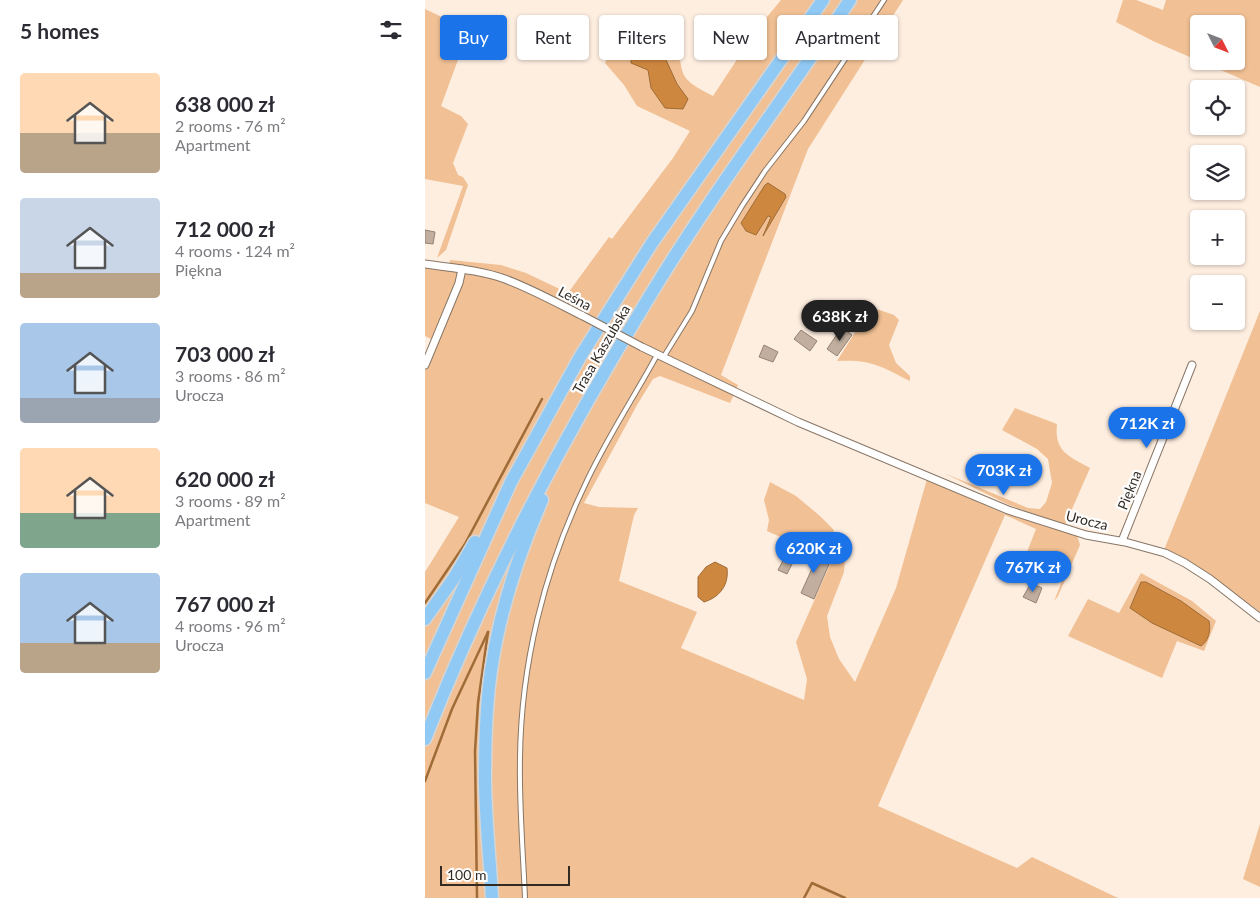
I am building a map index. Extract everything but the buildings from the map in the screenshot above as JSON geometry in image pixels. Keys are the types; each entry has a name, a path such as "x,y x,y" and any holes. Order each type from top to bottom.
{"highway":[{"name":"Trasa Kaszubska","path":"425,673 511,482 554,403 615,300 736,122 823,0"},
{"name":"Trasa Kaszubska","path":"425,739 459,654 498,570 574,427 678,251 849,0"},
{"path":"492,898 485,779 491,672 496,642 522,551 574,427"},
{"path":"425,619 461,568 511,482"}],"street":[{"name":"Leśna","path":"425,264 462,269 504,279 538,293 732,391"},
{"path":"425,365 459,283 462,269"},
{"name":"Piękna","path":"1122,541 1192,365"},
{"name":"Urocza","path":"732,391 798,422 1008,510 1086,535 1155,549 1185,563 1260,618"}],"lane":[{"path":"525,898 520,749 525,692 538,616 559,547 584,487 660,356 692,311 721,241 765,171 804,121 884,0"}],"shaded area":[{"path":"781,0 903,0 893,15 777,15 777,60 865,60 808,149 721,375 738,385 730,403 660,376 653,379 584,503 599,507 638,508 634,515 619,581 697,612 681,648 804,700 807,679 796,642 832,560 767,531 769,520 764,500 770,482 796,496 833,529 845,560 844,572 827,616 830,637 839,659 855,682 896,588 927,479 1005,514 1006,511 1077,535 1080,545 1058,596 1054,601 1065,574 1025,557 1036,529 1005,515 878,806 1017,868 1032,857 1118,898 425,898 425,572 459,517 425,503 425,354 431,339 425,336 425,267 448,271 450,260 501,265 526,273 568,293 609,237 612,239 673,158 690,131 637,106 624,85 605,63 607,60 681,60 684,76 688,81 713,96 737,60 767,60 767,17"},
{"path":"1123,0 1136,0 1163,10 1166,0 1260,0 1260,87 1221,70 1245,70 1245,15 1190,15 1190,57 1116,22"},
{"path":"425,9 440,16 440,60 458,60 441,106 461,116 468,124 453,163 458,175 463,177 468,185 446,250 437,258 463,186 425,179"},
{"path":"631,60 666,60 677,84 688,99 683,109 665,108 651,88 648,70 631,63"},
{"path":"768,183 785,194 786,197 763,236 771,217 768,216 756,235 746,231 741,223"},
{"path":"871,307 894,315 899,320 889,345 896,363 910,376 910,381 867,362 837,361"},
{"path":"1260,311 1260,612 1190,561 1164,550"},
{"path":"1015,408 1057,424 1060,447 1069,456 1090,468 1065,525 1009,505 944,473 1028,508 1040,509 1046,502 1052,483 1048,459 1037,449 1002,430"},
{"path":"715,562 727,568 727,580 719,594 704,602 698,597 698,577 706,567"},
{"path":"1141,573 1192,601 1216,621 1204,651 1177,641 1162,678 1068,636 1088,599 1119,613"},
{"path":"1141,582 1146,582 1181,601 1209,621 1209,635 1204,644 1201,646 1152,623 1130,608"},
{"path":"1260,824 1260,887 1243,879"}],"waterway":[{"path":"425,603 465,544 542,399"},
{"path":"425,781 452,709 488,632"},
{"path":"477,898 475,751 478,703 488,632"},
{"path":"804,898 812,883 845,898"}]}
